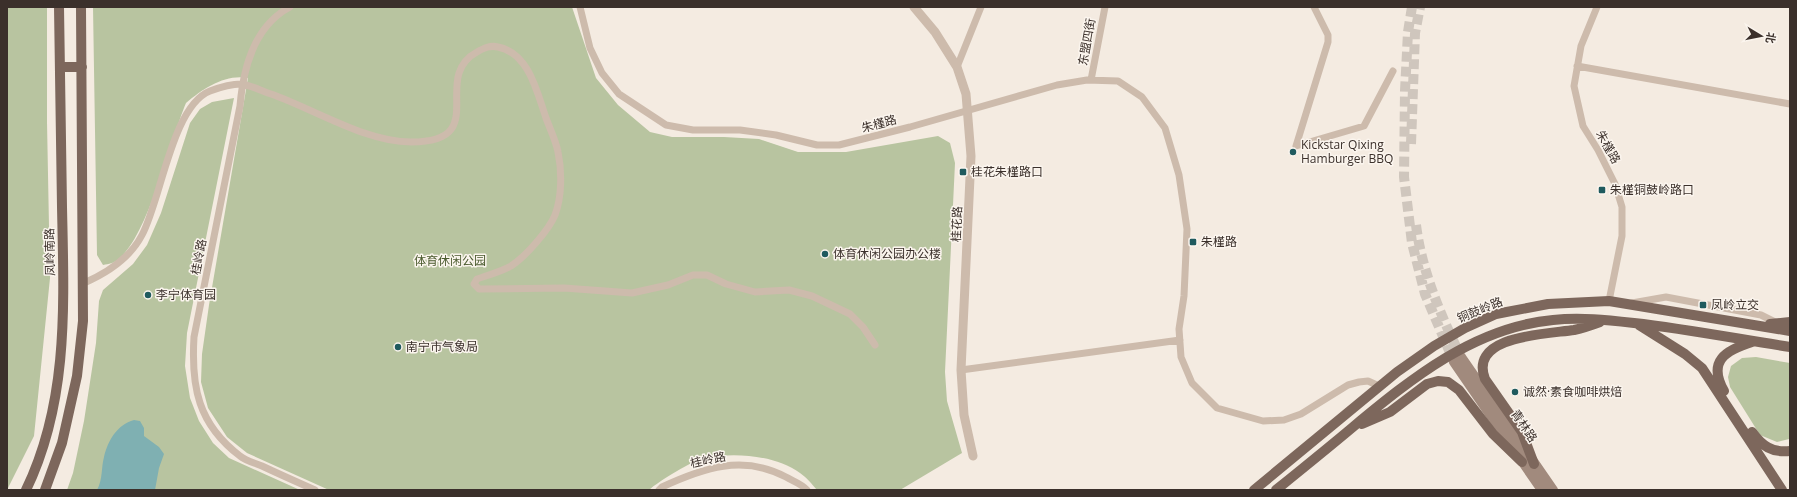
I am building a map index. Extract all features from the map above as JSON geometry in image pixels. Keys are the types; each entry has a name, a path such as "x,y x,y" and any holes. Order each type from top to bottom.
{"main road":[{"name":"凤岭南路","path":"26,490 45,443 54,408 61,368 64,292 59,7"},
{"path":"44,490 62,443 77,376 83,320 82,7"},
{"path":"60,67 82,67"},
{"name":"铜鼓岭路","path":"1254,490 1379,386 1434,346 1465,328 1496,314 1548,304 1609,301 1790,330"},
{"path":"1276,490 1284,486 1351,429 1413,380 1443,359 1481,339 1508,329 1552,320 1606,320 1790,347"},
{"path":"1534,464 1522,432 1485,379 1482,372 1485,359 1495,347 1521,338 1574,330 1606,320"},
{"path":"1759,326 1790,322"},
{"path":"1638,324 1685,354 1702,368 1782,490"},
{"path":"1755,342 1733,348 1723,357 1718,370 1719,382 1758,440 1770,449 1790,451"},
{"name":"青林路","path":"1542,490 1522,462 1458,359 1553,490"},
{"path":"1351,429 1390,412 1427,384 1443,381 1456,386 1493,434 1522,462"}],"street":[{"name":"桂岭路","path":"290,7 266,25 249,57 242,84 240,106 194,337 192,364 194,387 205,417 219,436 240,457 315,490"},
{"name":"朱槿路","path":"580,7 590,48 602,73 619,94 666,124 693,130 740,130 776,135 817,145 839,145 860,141 1056,85 1092,80 1118,81 1142,97 1165,128 1179,175 1187,229 1184,296 1179,329 1181,356 1192,384 1217,408 1244,417 1263,421 1284,420 1301,414 1348,385 1368,381 1379,386"},
{"name":"桂花路","path":"914,7 935,32 957,67 966,94 971,156 961,370 964,415 973,456"},
{"path":"957,67 981,7"},
{"name":"东盟四街","path":"1092,80 1105,7"},
{"path":"1314,7 1328,35 1328,42 1296,146 1364,126 1393,71"},
{"name":"朱槿路","path":"1597,7 1581,46 1574,86 1583,126 1598,150 1615,184 1622,207 1622,236 1609,301"},
{"path":"84,283 100,276 127,256 142,235 173,144 186,113 196,99 209,91 242,84 283,98 346,127 401,142 426,142 444,138 453,128 457,114 457,78 461,65 472,55 487,46 498,46 515,54 532,77 558,152 560,191 555,215 542,235 512,265 477,279 474,284 479,289 564,288 632,293 668,285 693,275 707,275 726,284 755,292 789,290 812,296 850,314 863,327 875,345"},
{"path":"1577,66 1790,104"},
{"path":"1627,304 1666,297 1761,315 1790,330"},
{"path":"961,370 1180,340"},
{"name":"桂岭路","path":"660,490 662,487 691,474 721,466 750,465 779,473 804,486 807,490"}],"green space":[{"path":"7,7 47,7 47,122 50,278 34,436 7,490"},
{"name":"体育休闲公园","path":"93,7 572,7 596,78 618,105 650,132 672,137 759,139 798,152 846,152 938,136 950,143 955,163 945,372 947,401 962,453 900,490 817,490 800,473 779,462 754,456 729,455 705,458 693,463 668,476 649,490 329,490 247,453 227,437 208,408 201,382 202,354 209,305 248,78 231,78 215,83 207,87 186,103 158,186 140,229 130,246 119,259 103,265 97,255"},
{"name":"李宁体育园","path":"234,98 187,333 185,366 190,398 199,421 213,443 229,458 300,490 67,490 73,473 84,421 96,343 99,301 103,290 133,264 147,245 161,213 190,123 200,109 212,102"},
{"path":"1756,357 1790,363 1789,439 1777,442 1760,435 1730,387 1728,377 1731,366 1742,358"}],"water":[{"path":"134,420 140,421 144,428 144,436 159,447 164,454 159,468 155,490 97,490 100,482 104,457 111,439 118,429"}],"tunnel":[{"path":"1412,7 1408,32 1405,91 1404,177 1412,243 1425,294 1454,362"},
{"path":"1411,144 1415,33 1420,7"},
{"path":"1416,225 1423,260 1433,293 1446,326 1461,357"}],"place":[{"name":"Kickstar Qixing Hamburger BBQ","path":"1293,152"},
{"name":"桂花朱槿路口","path":"963,172"},
{"name":"朱槿铜鼓岭路口","path":"1602,190"},
{"name":"朱槿路","path":"1193,242"},
{"name":"体育休闲公园办公楼","path":"825,254"},
{"name":"李宁体育园","path":"148,295"},
{"name":"凤岭立交","path":"1703,305"},
{"name":"南宁市气象局","path":"398,347"},
{"name":"诚然·素食咖啡烘焙","path":"1515,392"}]}
